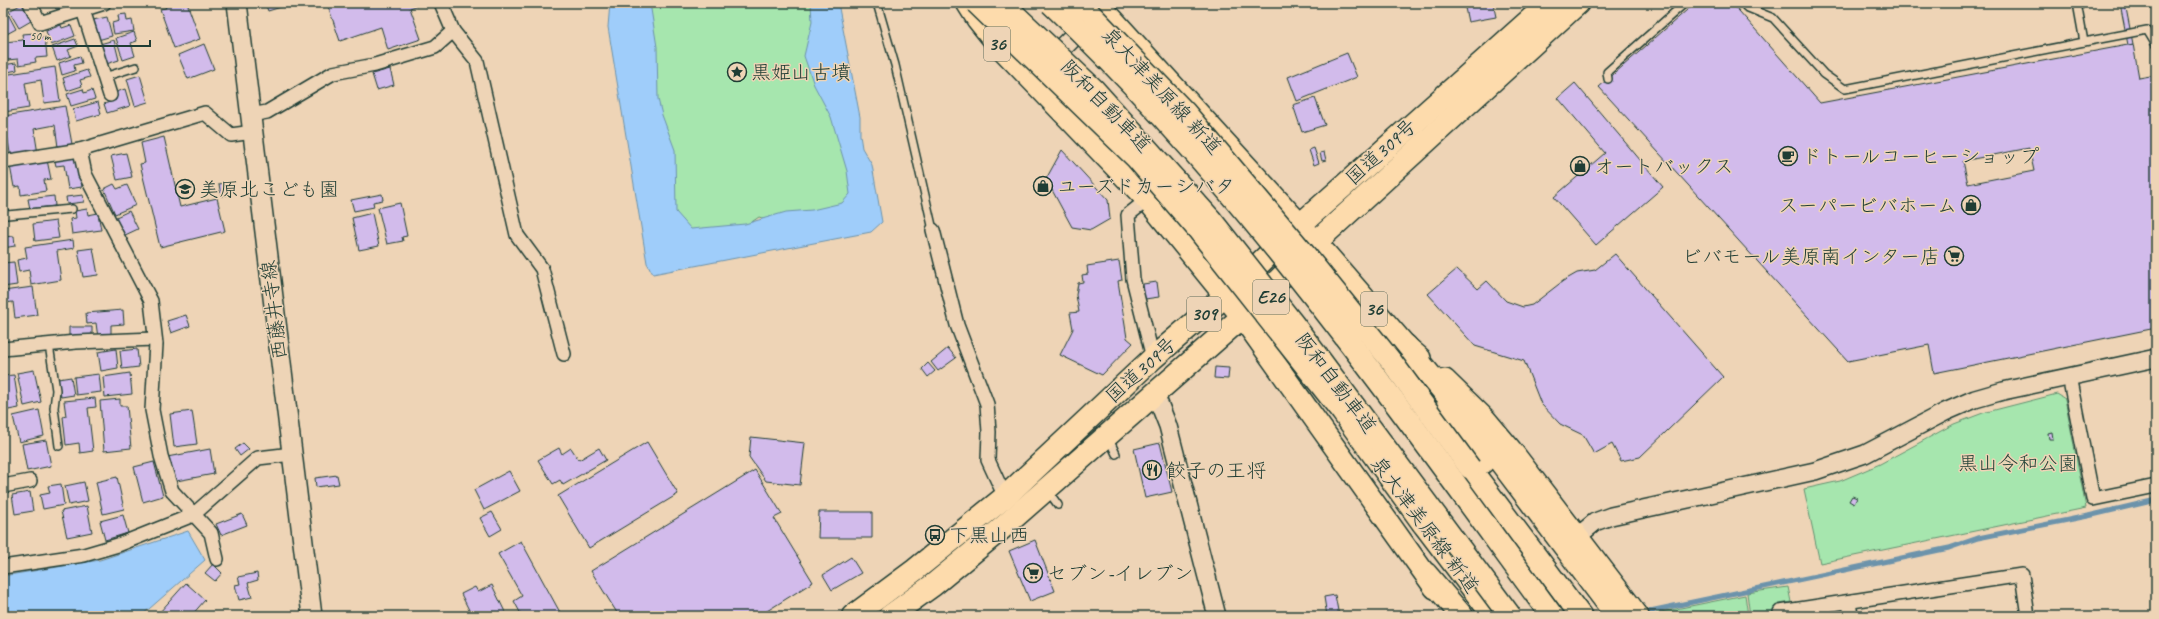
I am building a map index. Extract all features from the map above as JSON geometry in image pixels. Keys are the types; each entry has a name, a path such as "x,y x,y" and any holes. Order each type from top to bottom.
{"highway":[{"name":"阪和自動車道","path":"1002,3 1094,90 1210,219 1293,324 1510,616"},
{"name":"阪和自動車道","path":"1052,3 1167,120 1243,208 1361,356 1552,616"},
{"name":"国道309号","path":"853,616 915,570 1005,496 1153,358 1225,296 1300,225 1549,3"},
{"name":"国道309号","path":"890,616 1052,497 1112,444 1155,394 1242,317 1316,242 1578,3"},
{"path":"1406,346 1487,444 1617,616"},
{"path":"1391,361 1476,463 1599,616"},
{"path":"1426,574 1462,616"}],"main road":[{"name":"西藤井寺線","path":"237,3 312,616"},
{"name":"36","path":"968,3 977,19 997,44 1147,200 1242,317 1426,574 1452,616"},
{"name":"泉大津美原線 新道","path":"976,3 1136,158 1194,226 1342,412 1423,524 1493,616"},
{"name":"泉大津美原線 新道","path":"1080,3 1184,112 1308,258 1391,361"},
{"name":"36","path":"1102,4 1316,242 1406,346 1485,419 1638,616"},
{"path":"1032,79 1102,4"},
{"path":"1476,463 1580,616"}],"street":[{"path":"30,3 40,23 104,3"},
{"path":"441,3 452,31 477,61 517,235 542,269 564,354"},
{"path":"83,10 110,95"},
{"path":"3,162 80,150 205,113 232,135 267,112 333,73 375,65 435,47 452,31"},
{"path":"80,150 85,174 151,301 155,339 152,410 161,456 172,491 211,533 217,559"},
{"path":"1147,200 1128,215 1133,279 1153,358"},
{"path":"933,230 957,325 987,404 989,432 988,460 1005,496"},
{"path":"3,349 155,339"},
{"path":"1577,537 1595,522 1611,516 1821,469 1865,454 1945,412 1975,399 2069,376 2156,358"},
{"path":"2069,376 2093,499 2156,486"},
{"path":"1155,394 1168,426 1192,530 1217,616"},
{"path":"3,567 84,555 118,545 193,515 258,458 292,454"},
{"path":"3,486 30,482"},
{"path":"1780,612 2022,575 2028,616"},
{"path":"1849,602 1851,616"}],"lane":[{"path":"877,3 895,65 933,230"},
{"path":"1608,79 1607,72 1685,3"},
{"path":"2077,3 2084,42"},
{"path":"1745,4 1773,18 1824,74 1845,89 2147,30 2156,44"},
{"path":"104,77 136,67"},
{"path":"3,211 7,215 72,209"},
{"path":"48,345 56,390 54,408 59,446"}],"green space":[{"path":"641,3 816,3 827,102 857,189 838,215 780,224 759,217 734,234 678,236 652,124"},
{"name":"黒山令和公園","path":"2057,394 2065,399 2086,508 1820,563 1804,489 1840,481 1880,464 1954,424 1983,413"},
{"path":"1788,587 1791,602 1779,604 1781,616 1750,616 1747,593"},
{"path":"1745,595 1748,616 1658,616 1656,613"}],"water":[{"path":"610,3 650,3 657,47 658,99 662,115 675,150 676,212 691,229 745,224 786,212 812,210 842,203 850,194 847,171 831,117 814,85 804,56 812,22 811,3 838,3 860,117 862,148 872,165 882,222 871,232 653,274 647,263 608,27"},
{"path":"188,531 205,560 141,616 3,616 3,576 100,560"}],"building":[{"path":"46,3 66,3 67,6 56,9 54,4 47,6"},
{"path":"164,3 187,3 200,39 174,48 160,9 166,8"},
{"path":"265,3 294,3 268,11"},
{"path":"327,3 424,3 410,8 421,39 388,50 381,27 340,41"},
{"path":"1464,3 1493,3 1496,17 1468,22"},
{"name":"ビバモール美原南インター店","path":"1695,3 1732,3 1820,103 2133,44 2139,78 2156,75 2156,328 1934,373 1929,345 1848,361 1599,87","holes":["2029,148 2034,171 1968,184 1963,161"]},
{"path":"2120,3 2125,3 2133,44 2128,45"},
{"path":"22,4 31,21 19,28 9,11"},
{"path":"8,14 16,29 3,36 3,16"},
{"path":"126,14 127,21 132,20 134,31 114,34 112,23 119,21 118,15"},
{"path":"107,17 112,36 98,40 93,20"},
{"path":"61,25 62,28 71,25 75,36 51,45 46,31"},
{"path":"134,32 137,41 131,43 135,56 123,60 116,38"},
{"path":"36,33 37,38 45,37 47,57 35,58 36,62 19,65 18,59 7,60 5,42 23,40 22,34"},
{"path":"75,39 78,46 68,50 71,56 57,61 52,47"},
{"path":"114,40 119,60 106,64 100,44"},
{"path":"204,44 214,69 188,79 178,55"},
{"path":"1347,53 1357,77 1297,101 1288,77"},
{"path":"80,56 82,63 74,65 75,71 62,75 59,63"},
{"path":"16,63 17,70 3,73 3,65"},
{"path":"55,67 60,101 44,103 41,80 25,83 29,108 4,112 3,75"},
{"path":"390,69 394,85 377,90 372,74"},
{"path":"87,70 90,77 80,80 82,86 67,91 63,78"},
{"path":"140,75 148,102 135,106 127,79"},
{"path":"1575,83 1663,187 1596,245 1554,197 1605,153 1558,98"},
{"path":"83,89 84,93 92,90 95,99 71,106 67,94"},
{"path":"125,89 130,106 107,113 104,104 116,100 114,93"},
{"path":"1315,98 1325,125 1302,132 1293,105"},
{"path":"98,102 101,114 76,121 73,109"},
{"path":"65,106 72,144 58,147 55,125 34,129 38,154 11,159 4,116"},
{"path":"164,137 180,207 217,198 225,231 160,247 140,164 145,163 141,143"},
{"path":"1314,148 1319,163 1314,165 1309,150"},
{"path":"1062,150 1108,200 1110,219 1091,230 1072,227 1046,179"},
{"path":"1324,152 1326,160 1322,161 1320,153"},
{"path":"76,153 82,187 68,189 64,165 56,166 54,157"},
{"path":"126,153 132,177 117,180 111,156"},
{"path":"47,160 51,179 44,180 46,191 21,195 20,186 14,187 10,166"},
{"path":"225,183 227,195 221,196 219,184"},
{"path":"114,184 117,189 127,185 136,205 115,214 104,189"},
{"path":"382,194 383,200 373,202 374,207 354,211 351,200"},
{"path":"83,195 84,202 67,204 66,197"},
{"path":"54,196 55,206 30,209 28,199"},
{"path":"400,203 407,236 402,237 403,241 387,244 378,208"},
{"path":"87,209 88,215 98,213 101,230 72,234 70,219 76,218 75,211"},
{"path":"129,211 138,229 123,236 114,218"},
{"path":"372,213 379,246 359,250 352,218"},
{"path":"56,221 59,238 35,241 33,224"},
{"path":"14,236 15,246 3,248 3,237"},
{"path":"73,240 74,248 57,251 61,280 31,285 29,270 19,272 17,260 27,258 25,247"},
{"path":"93,248 98,275 83,277 78,250"},
{"path":"1615,254 1723,377 1640,457 1621,461 1612,444 1594,454 1583,435 1560,424 1541,404 1524,361 1475,346 1428,294 1457,269 1478,289 1487,281 1506,301 1523,307 1532,305 1563,281 1577,273 1595,270"},
{"path":"1119,261 1122,280 1118,281 1127,338 1133,343 1102,375 1060,355 1073,329 1070,313 1079,312 1076,295 1078,283 1083,282 1082,275 1088,274 1087,266"},
{"path":"14,262 17,285 3,287 3,263"},
{"path":"1157,282 1159,297 1145,299 1143,284"},
{"path":"33,287 37,315 15,318 13,302 3,303 3,291"},
{"path":"123,310 124,324 111,325 111,336 98,338 96,323 87,324 86,313"},
{"path":"186,315 190,326 171,333 167,321"},
{"path":"3,317 7,345 3,345"},
{"path":"69,327 92,327 92,338 69,339"},
{"path":"948,348 956,358 938,371 931,362"},
{"path":"116,349 118,368 101,371 98,352"},
{"path":"137,349 139,367 122,369 120,351"},
{"path":"928,363 935,371 928,377 922,369"},
{"path":"1215,367 1229,368 1228,379 1214,378"},
{"path":"34,370 41,402 24,406 17,373"},
{"path":"130,373 132,394 105,397 103,377"},
{"path":"99,374 101,392 76,395 74,377"},
{"path":"14,375 19,408 3,411 3,376"},
{"path":"71,377 74,395 61,397 58,379"},
{"path":"95,398 96,407 88,408 93,451 80,453 79,443 66,445 63,417 66,416 64,401"},
{"path":"120,399 120,406 127,406 131,448 104,451 100,401"},
{"path":"39,410 44,436 19,442 13,416"},
{"path":"192,411 197,444 174,447 170,414"},
{"path":"3,419 5,419 8,430 3,432"},
{"path":"2052,432 2053,439 2049,439 2048,433"},
{"path":"751,437 805,443 800,485 766,481 749,457"},
{"path":"46,440 51,466 27,471 22,444"},
{"path":"647,442 678,494 589,548 558,496"},
{"path":"243,443 249,449 240,456 235,449"},
{"path":"1160,443 1172,492 1145,498 1134,449"},
{"path":"559,448 562,454 571,448 579,460 599,448 606,460 563,485 560,480 553,484 538,460"},
{"path":"210,449 214,474 171,482 167,457"},
{"path":"154,462 163,496 143,502 134,467"},
{"path":"755,470 782,514 774,518 813,582 759,616 619,616 591,571"},
{"path":"509,471 520,491 484,510 474,490"},
{"path":"337,475 339,484 316,487 315,478"},
{"path":"117,477 124,509 103,514 96,482"},
{"path":"84,482 88,501 69,505 65,486"},
{"path":"61,484 64,505 43,509 40,495 50,493 48,486"},
{"path":"30,492 33,511 15,514 12,495"},
{"path":"1852,496 1857,498 1854,504 1849,501"},
{"path":"87,506 92,532 67,537 61,511"},
{"path":"492,512 502,529 490,536 480,518"},
{"path":"819,512 872,512 872,538 818,538"},
{"path":"242,514 247,525 221,535 216,524"},
{"path":"123,515 128,533 105,540 100,521"},
{"path":"1035,540 1055,591 1030,601 1009,551"},
{"path":"521,541 562,616 522,616 514,601 522,596 498,554"},
{"path":"851,557 861,573 832,590 823,575"},
{"path":"213,564 222,573 215,581 205,573"},
{"path":"257,573 258,580 248,583 252,597 239,600 235,585 240,584 238,577"},
{"path":"186,583 205,600 191,616 162,616 159,613"},
{"path":"492,585 506,614 502,616 472,616 461,594 475,587 478,592"},
{"path":"1335,595 1339,616 1327,616 1324,597"},
{"path":"1414,611 1414,616 1395,615"}],"waterway":[{"path":"1654,616 1650,611 1949,548 1978,538 2088,516 2156,500"}],"place":[{"name":"黒姫山古墳","path":"737,72"},
{"name":"ドトールコーヒーショップ","path":"1788,156"},
{"name":"オートバックス","path":"1580,166"},
{"name":"ユーズドカーシバタ","path":"1043,186"},
{"name":"美原北こども園","path":"185,189"},
{"name":"スーパービバホーム","path":"1971,205"},
{"name":"ビバモール美原南インター店","path":"1954,256"},
{"name":"餃子の王将","path":"1152,470"},
{"name":"下黒山西","path":"935,535"},
{"name":"セブン-イレブン","path":"1033,573"}]}
